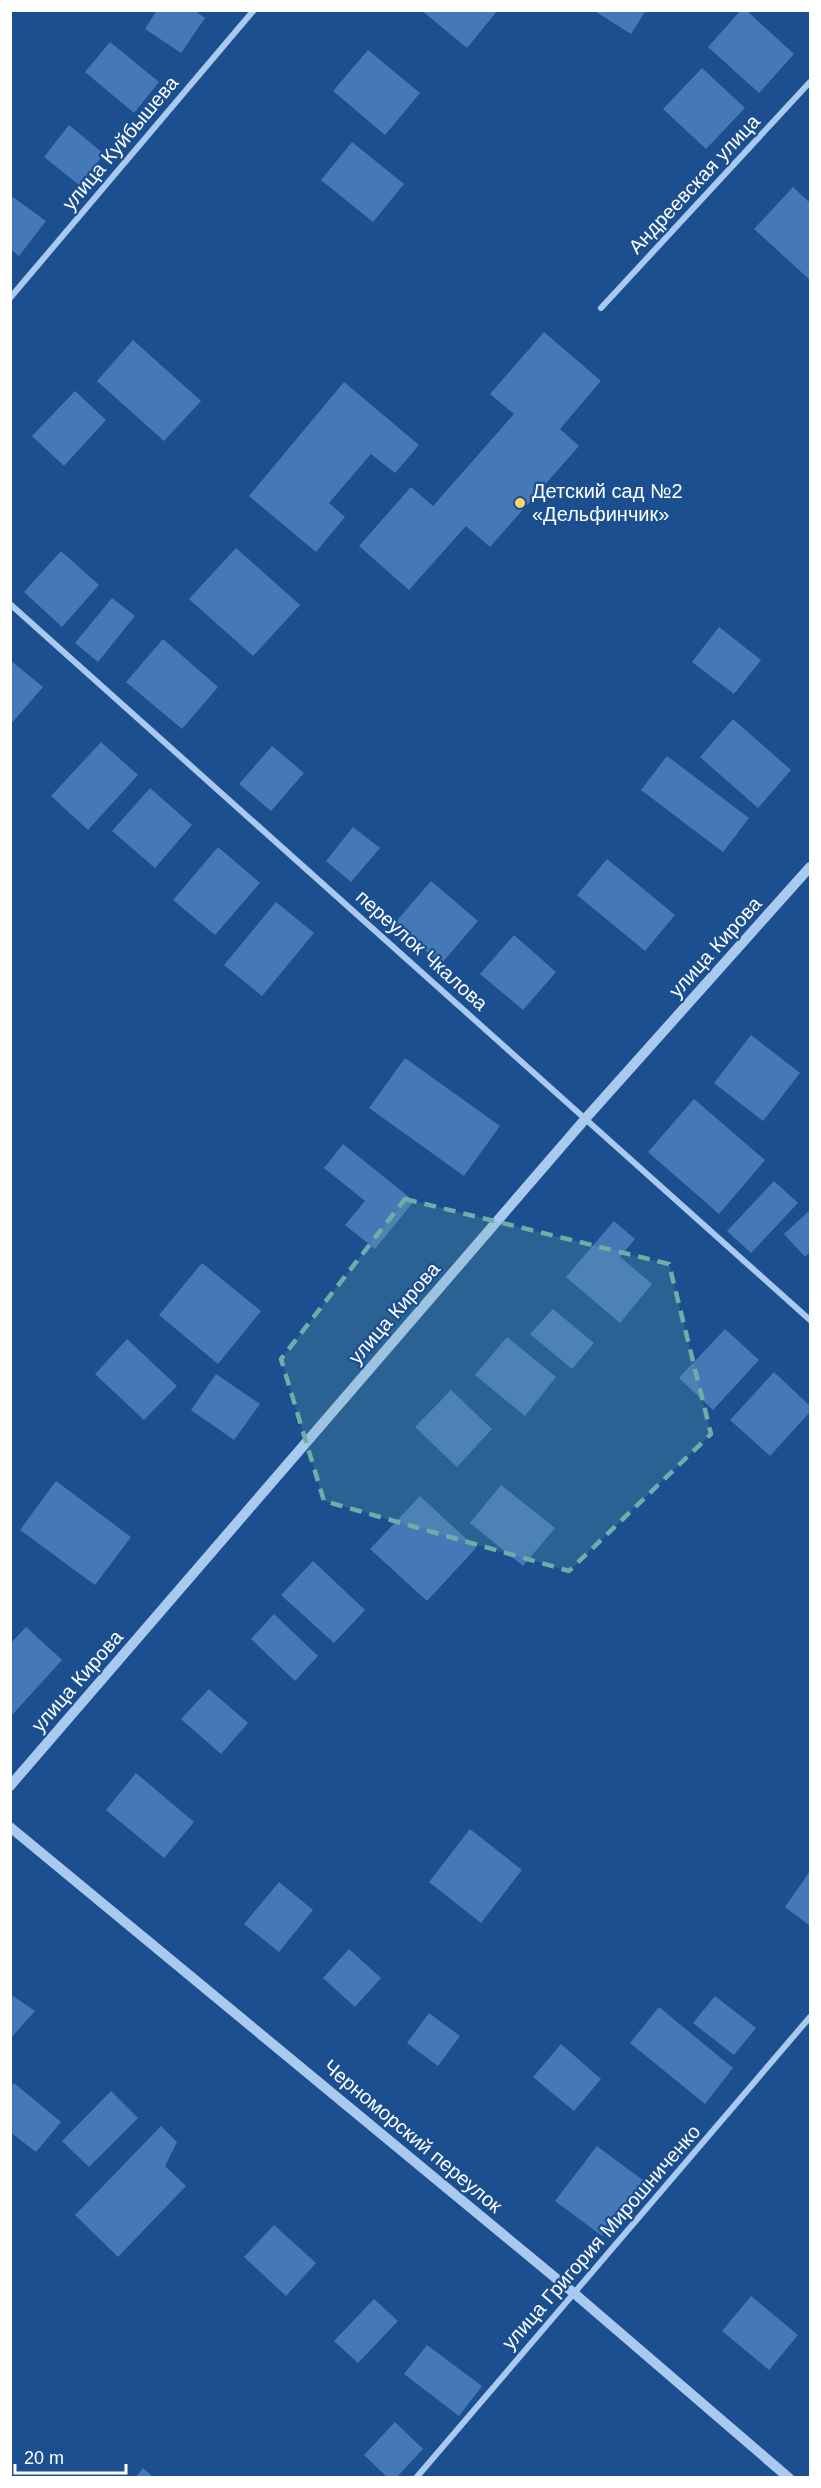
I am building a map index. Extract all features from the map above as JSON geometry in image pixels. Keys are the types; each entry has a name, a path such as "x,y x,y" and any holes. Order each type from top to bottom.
{"street":[{"name":"улица Куйбышева","path":"10,298 254,10"},
{"name":"Андреевская улица","path":"601,308 810,82"},
{"name":"переулок Чкалова","path":"10,604 810,1320"},
{"name":"улица Кирова","path":"10,1786 586,1118 810,867"},
{"name":"Черноморский переулок","path":"10,1827 575,2294 789,2478"},
{"name":"улица Григория Мирошниченко","path":"416,2478 810,2017"}],"highlighted area":[{"path":"405,1199 669,1264 711,1434 569,1571 324,1501 281,1359"}],"building":[{"path":"157,10 194,10 205,18 181,53 145,29"},
{"path":"421,10 498,10 467,48"},
{"path":"593,10 646,10 631,34"},
{"path":"741,10 746,10 794,54 759,93 708,47"},
{"path":"110,42 159,82 134,113 85,72"},
{"path":"368,50 420,93 385,135 333,91"},
{"path":"702,68 745,108 706,149 663,109"},
{"path":"69,125 104,154 79,185 44,157"},
{"path":"352,142 404,184 373,222 321,180"},
{"path":"793,187 810,203 810,280 754,229"},
{"path":"10,195 46,221 19,256 10,249"},
{"path":"544,332 601,381 560,429 579,446 490,547 466,526 409,590 359,546 411,487 433,506 514,414 490,394"},
{"path":"133,340 201,401 164,441 97,381"},
{"path":"344,382 419,445 395,473 371,454 329,503 345,517 316,552 249,496"},
{"path":"75,391 106,420 64,466 32,436"},
{"path":"236,548 300,605 253,656 189,599"},
{"path":"61,551 99,585 62,627 24,592"},
{"path":"112,598 135,616 98,662 75,643"},
{"path":"719,627 761,660 734,694 692,662"},
{"path":"163,639 218,687 182,729 126,682"},
{"path":"10,660 43,687 10,725"},
{"path":"733,719 791,770 758,808 700,757"},
{"path":"101,742 138,775 88,830 51,796"},
{"path":"272,746 304,773 271,811 239,784"},
{"path":"667,756 749,818 723,852 641,790"},
{"path":"150,788 192,825 155,868 112,831"},
{"path":"353,827 380,848 351,882 326,861"},
{"path":"218,847 260,883 215,935 173,900"},
{"path":"607,859 675,915 645,951 577,895"},
{"path":"431,881 478,921 441,964 394,924"},
{"path":"276,902 314,933 262,996 224,965"},
{"path":"514,935 556,972 523,1010 480,974"},
{"path":"751,1035 800,1073 763,1121 714,1083"},
{"path":"405,1058 500,1126 464,1176 369,1108"},
{"path":"694,1099 765,1160 719,1214 648,1152"},
{"path":"343,1144 414,1201 375,1249 345,1225 365,1201 324,1168"},
{"path":"774,1181 798,1203 751,1253 727,1231"},
{"path":"810,1210 810,1252 805,1257 784,1234"},
{"path":"614,1221 635,1239 620,1257 652,1284 620,1323 566,1277"},
{"path":"202,1263 261,1311 218,1364 159,1315"},
{"path":"553,1309 594,1343 572,1369 530,1334"},
{"path":"725,1329 759,1360 713,1410 679,1378"},
{"path":"507,1337 556,1377 525,1416 475,1375"},
{"path":"127,1339 177,1386 144,1420 95,1374"},
{"path":"774,1372 810,1406 810,1412 770,1456 730,1420"},
{"path":"216,1374 260,1404 234,1440 191,1410"},
{"path":"451,1390 492,1429 457,1467 415,1427"},
{"path":"56,1481 131,1537 95,1585 20,1530"},
{"path":"501,1485 555,1528 523,1566 470,1523"},
{"path":"420,1496 476,1548 427,1601 370,1549"},
{"path":"313,1561 365,1610 334,1643 281,1595"},
{"path":"274,1614 318,1656 295,1681 251,1639"},
{"path":"26,1627 62,1660 13,1714 10,1711 10,1644"},
{"path":"209,1689 248,1723 221,1754 181,1719"},
{"path":"136,1773 194,1822 164,1858 106,1810"},
{"path":"470,1829 522,1870 481,1923 429,1882"},
{"path":"810,1871 810,1926 785,1907"},
{"path":"279,1882 313,1910 279,1952 244,1924"},
{"path":"349,1949 381,1978 355,2007 323,1978"},
{"path":"10,1994 35,2011 10,2039"},
{"path":"715,1996 756,2028 734,2055 693,2023"},
{"path":"659,2007 733,2068 705,2104 630,2043"},
{"path":"429,2013 460,2036 438,2066 407,2043"},
{"path":"561,2044 601,2079 574,2111 533,2077"},
{"path":"14,2083 61,2122 36,2152 10,2132 10,2087"},
{"path":"111,2091 138,2118 89,2167 62,2141"},
{"path":"161,2126 177,2142 165,2166 186,2186 118,2257 75,2215"},
{"path":"597,2146 644,2181 602,2236 555,2201"},
{"path":"274,2225 316,2263 286,2296 244,2257"},
{"path":"751,2296 798,2335 769,2370 722,2331"},
{"path":"374,2299 398,2321 358,2363 334,2341"},
{"path":"427,2345 482,2386 459,2416 404,2374"},
{"path":"395,2422 423,2449 396,2478 388,2478 364,2455"},
{"path":"143,2468 154,2478 135,2478"}],"place":[{"name":"Детский сад №2 «Дельфинчик»","path":"520,503"}]}
